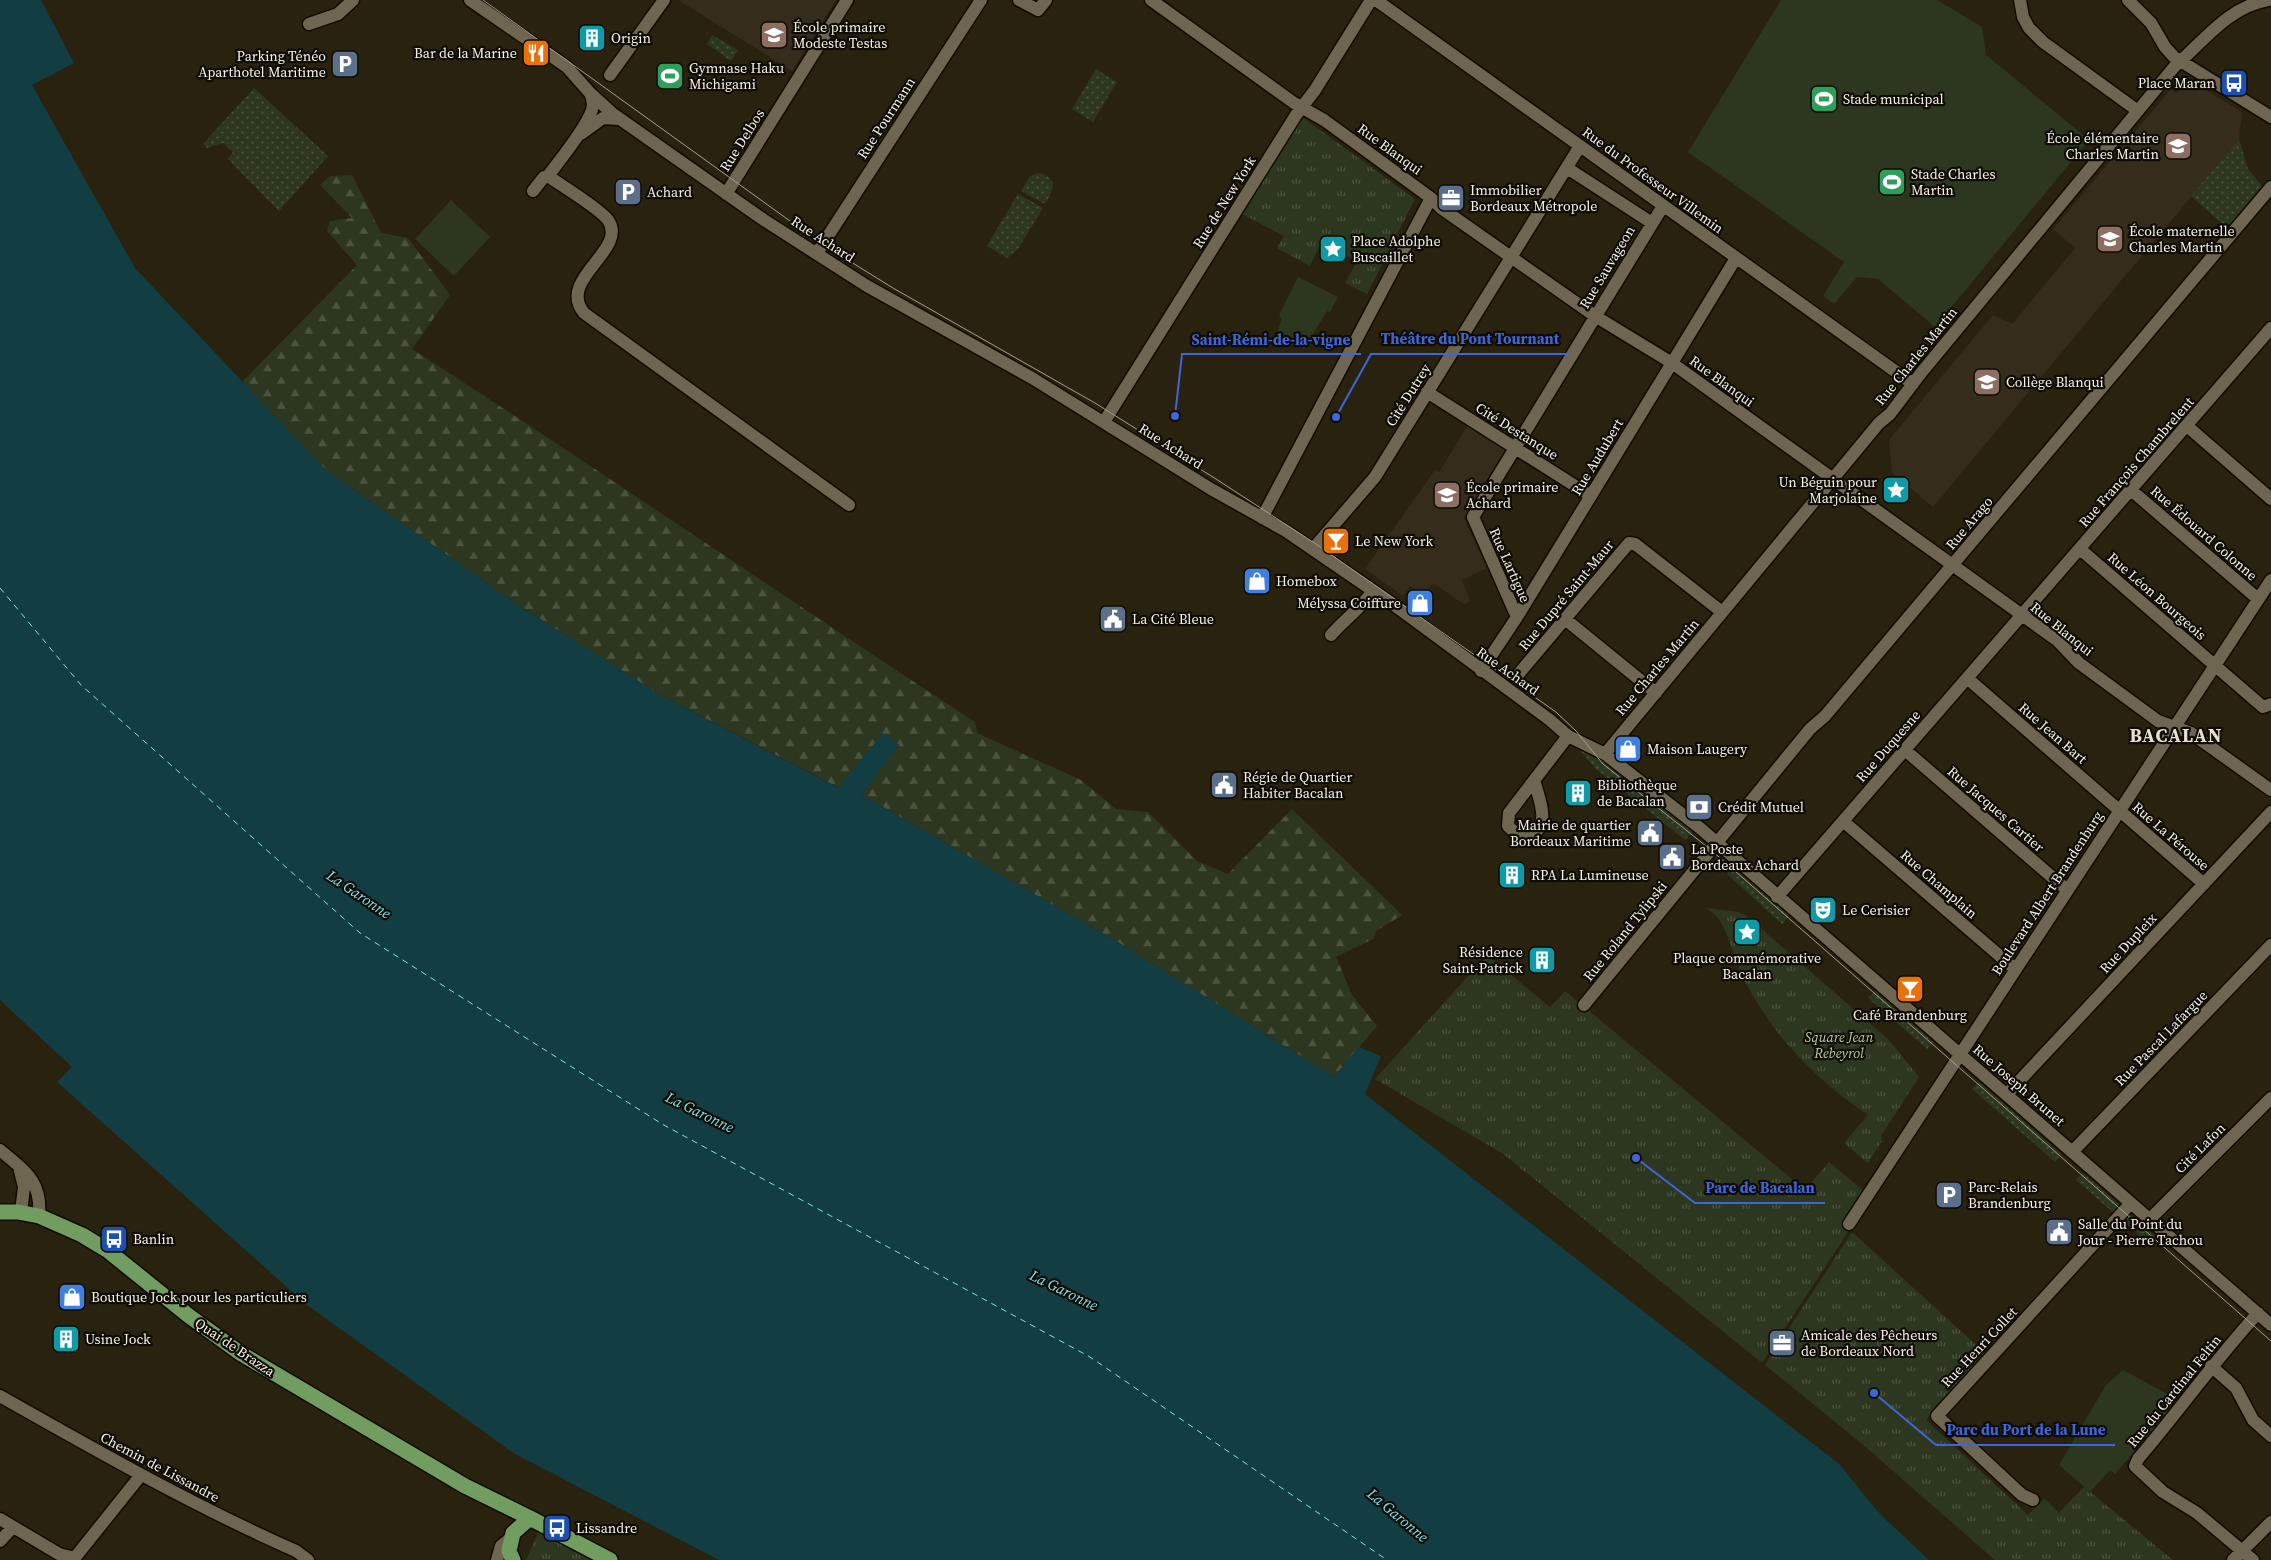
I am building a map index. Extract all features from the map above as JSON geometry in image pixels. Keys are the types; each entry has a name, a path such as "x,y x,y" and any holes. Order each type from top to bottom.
{"main road":[{"name":"Quai de Brazza","path":"0,1212 21,1212 39,1216 80,1234 108,1250 188,1316 240,1353 487,1497 610,1560"},
{"name":"Quai de Brazza","path":"487,1497 508,1516 512,1535 509,1551 513,1560"},
{"path":"512,1535 530,1518"}],"street":[{"path":"309,24 338,14 353,0"},
{"name":"Rue Achard","path":"470,0 567,67 590,94 621,120 726,194 888,298 1032,378 1313,548 1550,720 1568,736 1605,754 1717,843 1746,870"},
{"path":"610,75 664,0"},
{"name":"Rue Delbos","path":"726,194 846,0"},
{"name":"Rue Pourmann","path":"817,253 981,0"},
{"path":"1019,0 1038,10 1046,0"},
{"name":"Rue Blanqui","path":"1151,0 1301,107 1324,120 1510,257 1595,316 1672,363 2058,641 2087,669 2158,721 2191,733 2271,790"},
{"name":"Rue de New York","path":"1104,422 1301,107 1315,90 1371,0"},
{"name":"Rue du Professeur Villemin","path":"1376,0 1913,384"},
{"path":"2020,0 2023,18 2029,28 2043,42 2138,111"},
{"path":"2128,0 2151,23 2165,47 2181,61 2271,117"},
{"name":"Rue Charles Martin","path":"1605,754 2181,61 2202,38 2222,22 2243,9 2268,0"},
{"path":"533,191 544,177 548,176 577,136 592,108 593,102 590,94"},
{"path":"577,136 604,118 621,120"},
{"name":"Cité Dutrey","path":"1313,548 1375,477 1580,146"},
{"path":"1567,168 1652,223"},
{"path":"548,176 603,215 610,224 609,242 580,285 578,301 584,313 848,505"},
{"name":"Rue Arago","path":"1689,877 1810,729 1826,716 2271,187"},
{"path":"1262,518 1432,198"},
{"name":"Rue Sauvageon","path":"1515,447 1663,206"},
{"name":"Rue Audubert","path":"1482,671 1517,617 1736,258"},
{"name":"Rue François Chambrelent","path":"2022,615 2271,328"},
{"name":"Cité Destanque","path":"1428,392 1591,496"},
{"path":"2187,426 2271,499"},
{"name":"Rue Lartigue","path":"1515,447 1472,516 1517,617"},
{"name":"Rue Édouard Colonne","path":"2131,490 2258,598"},
{"name":"Rue Dupré Saint-Maur","path":"1516,678 1628,543 1635,544 1722,612"},
{"name":"Rue Léon Bourgeois","path":"2080,549 2263,707 2271,704"},
{"name":"Boulevard Albert Brandenburg","path":"1849,1224 2271,580"},
{"path":"1330,636 1348,616 1367,600 1373,591"},
{"name":"Rue Duquesne","path":"1777,897 2022,615"},
{"path":"1565,619 1656,693"},
{"name":"Rue Jean Bart","path":"1967,678 2119,811"},
{"path":"1534,780 1568,736"},
{"name":"Rue Jacques Cartier","path":"1905,750 2067,890"},
{"name":"Rue La Pérouse","path":"2119,811 2204,884"},
{"name":"Rue Dupleix","path":"2007,1094 2271,812"},
{"name":"Rue Champlain","path":"1843,821 2016,969"},
{"name":"Rue Joseph Brunet","path":"1746,870 2073,1150 2131,1204 2271,1325"},
{"name":"Rue Roland Tylipski","path":"1584,1005 1689,877"},
{"name":"Rue Pascal Lafargue","path":"2073,1150 2271,945"},
{"name":"Cité Lafon","path":"2150,1220 2271,1098"},
{"path":"0,1150 28,1173 38,1190 40,1201 39,1216"},
{"path":"19,1167 24,1187 21,1212"},
{"name":"Rue Henri Collet","path":"2034,1500 2022,1495 1937,1416 2131,1204"},
{"name":"Rue du Cardinal Feltin","path":"2253,1560 2237,1556 2197,1513 2163,1492 2135,1466 2138,1459 2180,1410 2211,1366 2258,1314"},
{"path":"2211,1366 2236,1388 2253,1420 2271,1436"},
{"name":"Chemin de Lissandre","path":"0,1396 141,1475 206,1509 296,1551 308,1560"},
{"path":"0,1519 59,1554 74,1559 141,1475"},
{"path":"2237,1556 2271,1522"},
{"path":"0,1541 13,1527"},
{"path":"497,1560 501,1546 512,1535"}],"shaded area":[{"name":"École primaire Modeste Testas","path":"678,0 836,0 792,71"},
{"path":"2188,79 2242,112 2239,139 1933,507 1892,473 1889,440 1993,315 2012,324 2075,248 2053,229 2170,90 2177,93"},
{"name":"École primaire Achard","path":"1468,425 1504,448 1505,451 1464,518 1487,568 1462,580 1470,600 1465,605 1433,583 1424,596 1410,586 1403,596 1365,569 1435,470 1439,472"}],"green space":[{"name":"Stade Charles Martin","path":"1781,0 1937,0 1982,27 1986,55 2089,140 1935,327 1878,279 1857,277 1834,304 1823,296 1844,262 1688,152"},
{"path":"712,35 738,50 731,61 707,44"},
{"path":"1096,69 1117,82 1093,122 1072,109"},
{"path":"254,88 328,156 279,211 228,159 233,152 223,143 207,148 203,144"},
{"path":"1302,117 1415,199 1367,294 1345,283 1357,261 1322,241 1310,266 1277,248 1284,236 1242,214"},
{"path":"2239,139 2248,169 2262,186 2227,228 2191,196"},
{"path":"1038,173 1050,178 1053,185 1045,204 1021,191 1030,176"},
{"path":"352,175 381,233 408,238 450,295 412,349 975,722 977,733 1081,780 1116,809 1148,812 1197,861 1228,874 1292,809 1402,915 1376,931 1373,939 1336,957 1352,995 1377,1026 1334,1077 1119,943 862,795 899,745 883,734 839,788 657,693 515,603 325,469 242,382 357,265 327,231 330,221 352,218 320,185 330,176"},
{"path":"1018,194 1043,208 1018,249 1007,258 987,246"},
{"path":"451,200 490,237 454,276 415,239"},
{"path":"1298,277 1338,297 1330,312 1327,311 1304,349 1276,334 1282,319 1279,315"},
{"path":"1579,749 1595,751 1604,762 1693,831 1685,840 1596,769"},
{"path":"1733,867 1789,916 1782,924 1727,874"},
{"name":"Square Jean Rebeyrol","path":"1706,908 1739,912 1748,917 1889,1040 1919,1077 1881,1136 1882,1141 1868,1163 1844,1143 1868,1115 1814,1072 1783,1039 1769,1021 1745,981 1722,923"},
{"path":"1487,955 1550,1007 1565,991 1805,1190 1829,1162 1871,1197 1762,1363 1502,1153 1375,1079"},
{"path":"1875,991 1933,1042 1927,1049 1868,998"},
{"path":"1979,1082 2061,1154 2055,1162 1972,1089"},
{"path":"2083,1173 2121,1206 2115,1214 2076,1180"},
{"path":"2130,1214 2155,1236 2148,1243 2122,1220"},
{"path":"1852,1232 1985,1353 1926,1420 2043,1529 2084,1487 2173,1560 1995,1560 1861,1443 1765,1365"},
{"path":"2123,1370 2171,1396 2164,1404 2171,1410 2115,1474 2110,1470 2090,1492 2059,1465 2106,1385"},
{"path":"2044,1498 2059,1513 2043,1529 2028,1515"},
{"path":"539,1531 594,1560 526,1560"}],"water":[{"name":"La Garonne","path":"0,0 41,0 74,63 32,85 135,268 325,469 515,603 657,693 838,788 883,733 899,745 862,795 1119,943 1334,1077 1359,1047 1381,1056 1365,1094 1839,1464 1881,1515 1929,1560 719,1560 515,1454 307,1305 57,1082 72,1067 0,1000"}],"ferry route":[{"path":"0,588 81,685 360,933 662,1124 1090,1357 1387,1560"}],"tram line":[{"path":"483,0 822,244 893,288 1095,403 1216,479 1316,544 1556,712 1576,731 1603,764 1711,850 2271,1341"}],"place":[{"name":"École primaire Modeste Testas","path":"774,35"},
{"name":"Origin","path":"592,38"},
{"name":"Bar de la Marine","path":"536,53"},
{"name":"Parking Ténéo Aparthotel Maritime","path":"345,64"},
{"name":"Gymnase Haku Michigami","path":"670,76"},
{"name":"Place Maran","path":"2234,83"},
{"name":"Stade municipal","path":"1824,99"},
{"name":"École élémentaire Charles Martin","path":"2178,146"},
{"name":"Stade Charles Martin","path":"1892,182"},
{"name":"Achard","path":"628,192"},
{"name":"Immobilier Bordeaux Métropole","path":"1451,198"},
{"name":"École maternelle Charles Martin","path":"2110,239"},
{"name":"Place Adolphe Buscaillet","path":"1333,249"},
{"name":"Collège Blanqui","path":"1987,382"},
{"name":"Saint-Rémi-de-la-vigne","path":"1175,416"},
{"name":"Théâtre du Pont Tournant","path":"1336,417"},
{"name":"Un Béguin pour Marjolaine","path":"1896,490"},
{"name":"École primaire Achard","path":"1447,495"},
{"name":"Le New York","path":"1336,541"},
{"name":"Homebox","path":"1257,581"},
{"name":"Mélyssa Coiffure","path":"1420,603"},
{"name":"La Cité Bleue","path":"1113,619"},
{"name":"Maison Laugery","path":"1628,749"},
{"name":"Régie de Quartier Habiter Bacalan","path":"1224,785"},
{"name":"Bibliothèque de Bacalan","path":"1578,793"},
{"name":"Crédit Mutuel","path":"1699,807"},
{"name":"Mairie de quartier Bordeaux Maritime","path":"1650,833"},
{"name":"La Poste Bordeaux Achard","path":"1672,857"},
{"name":"RPA La Lumineuse","path":"1512,875"},
{"name":"Le Cerisier","path":"1823,910"},
{"name":"Plaque commémorative Bacalan","path":"1747,932"},
{"name":"Résidence Saint-Patrick","path":"1542,960"},
{"name":"Café Brandenburg","path":"1910,989"},
{"name":"Parc de Bacalan","path":"1636,1158"},
{"name":"Parc-Relais Brandenburg","path":"1949,1195"},
{"name":"Salle du Point du Jour - Pierre Tachou","path":"2059,1232"},
{"name":"Banlin","path":"114,1239"},
{"name":"Boutique Jock pour les particuliers","path":"72,1297"},
{"name":"Usine Jock","path":"66,1339"},
{"name":"Amicale des Pêcheurs de Bordeaux Nord","path":"1782,1343"},
{"name":"Parc du Port de la Lune","path":"1874,1393"},
{"name":"Lissandre","path":"557,1528"}],"district":[{"name":"BACALAN","path":"2176,735"}]}
